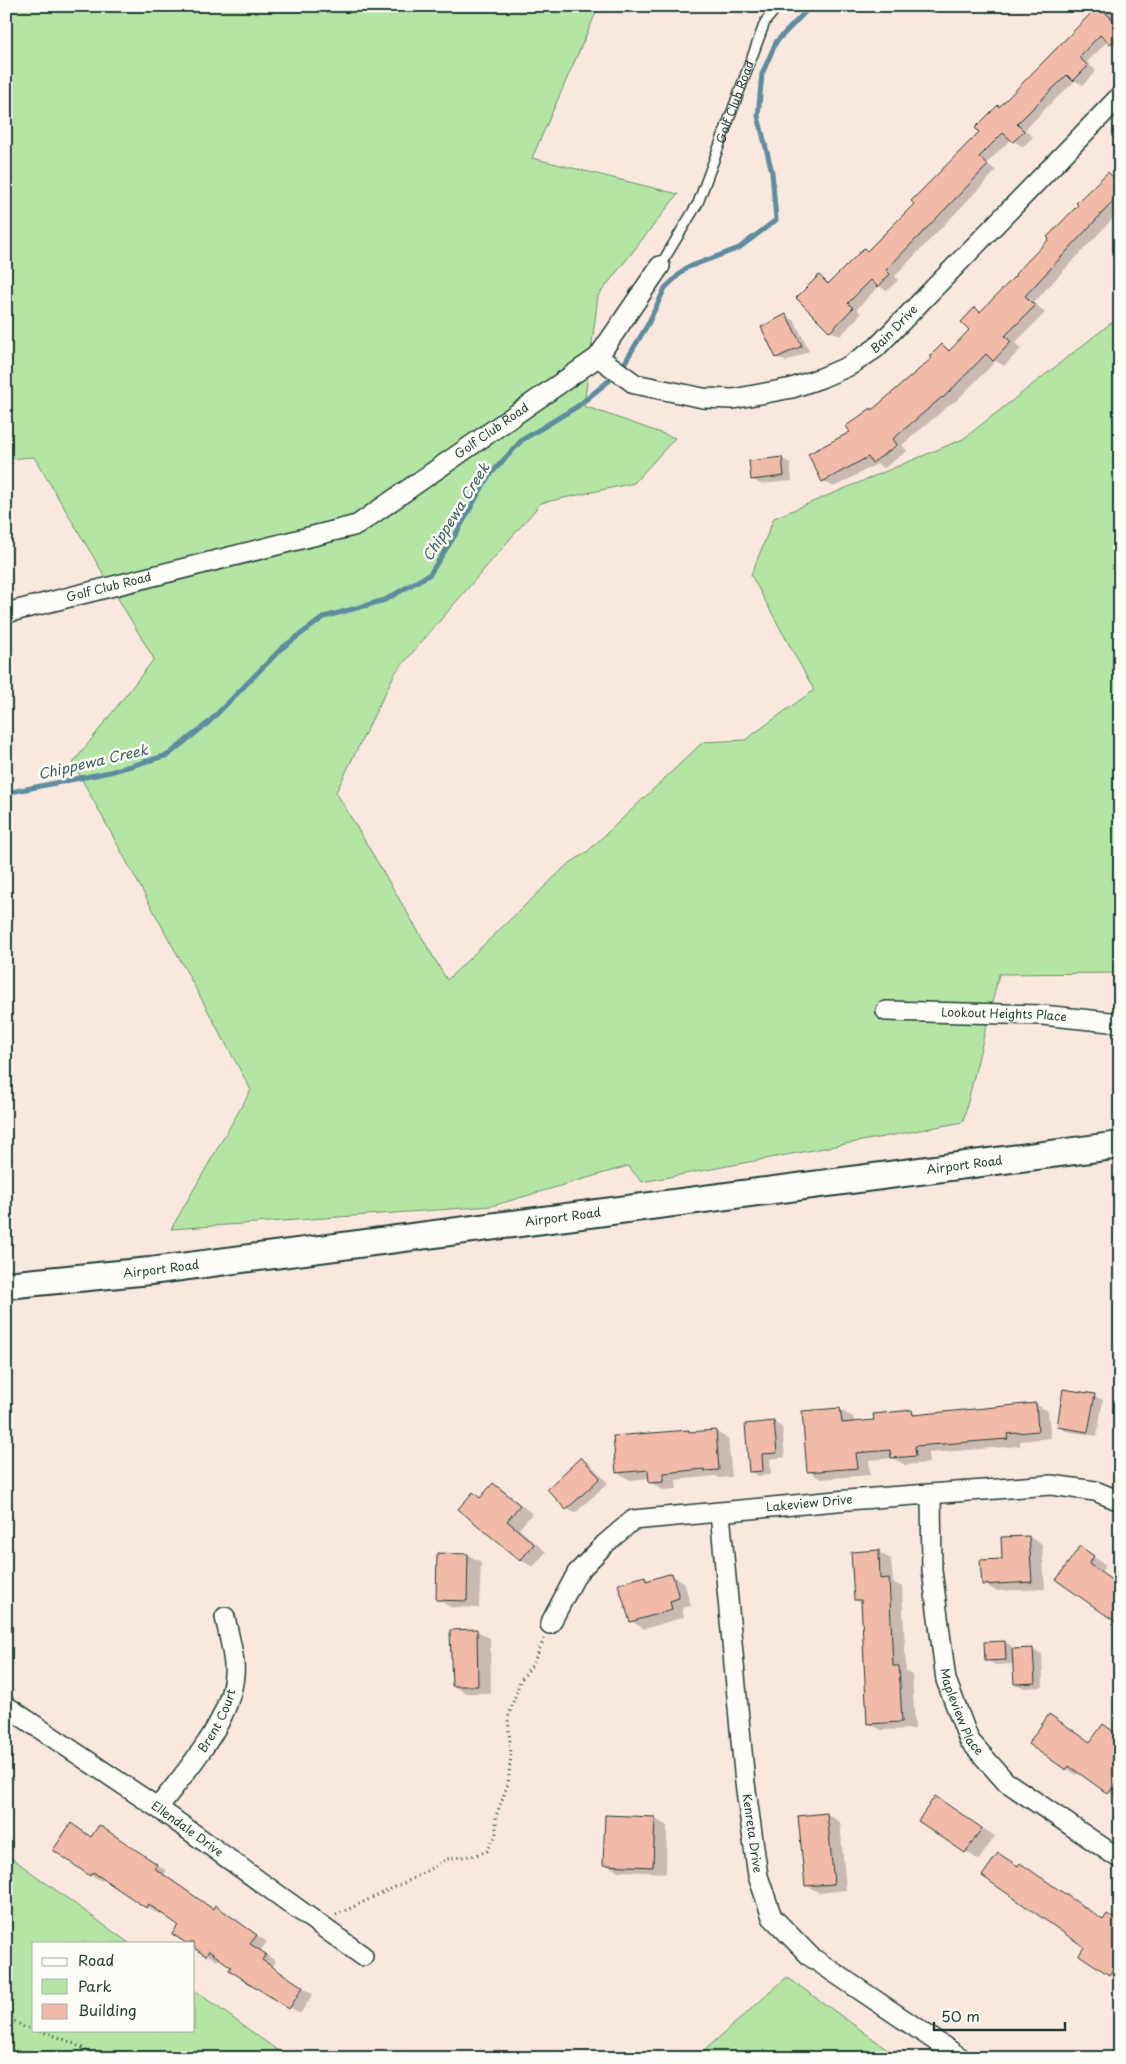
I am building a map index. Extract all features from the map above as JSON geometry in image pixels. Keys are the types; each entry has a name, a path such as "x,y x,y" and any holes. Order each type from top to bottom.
{"main road":[{"name":"Airport Road","path":"6,1284 150,1271 1120,1146"}],"street":[{"name":"Bain Drive","path":"604,363 634,384 703,398 733,399 792,388 849,366 876,348 1120,96"},
{"name":"Golf Club Road","path":"6,613 357,525 604,363 660,266"},
{"name":"Lookout Heights Place","path":"886,1011 1042,1015 1120,1023"},
{"name":"Lakeview Drive","path":"550,1624 577,1573 605,1544 633,1520 848,1500 1051,1485 1095,1491 1120,1501"},
{"name":"Mapleview Place","path":"931,1495 932,1570 946,1680 969,1740 1005,1781 1120,1859"},
{"name":"Kenreta Drive","path":"720,1513 745,1783 758,1876 772,1917 811,1957 961,2058"},
{"name":"Brent Court","path":"158,1808 217,1728 227,1703 235,1674 225,1617"},
{"name":"Ellendale Drive","path":"6,1706 158,1808 364,1956"}],"lane":[{"name":"Golf Club Road","path":"660,266 698,202 765,22 778,6"}],"path":[{"path":"317,1924 374,1898 447,1859 487,1852 496,1835 496,1816 508,1784 511,1755 508,1718 520,1681 533,1664 550,1624"},
{"path":"6,2016 24,2027 32,2029"},
{"path":"41,2032 62,2038 87,2050 96,2058"}],"green space":[{"path":"6,6 599,6 532,158 678,194 598,296 584,406 675,438 634,483 541,503 395,673 336,792 447,980 567,865 587,852 703,742 745,740 814,690 751,575 774,518 963,439 1120,316 1120,973 999,974 963,1122 642,1182 628,1166 492,1206 171,1229 251,1090 73,763 154,659 34,457 6,459"},
{"path":"6,1854 128,1942 32,1942 32,2032 195,2032 195,1991 288,2058 20,2058 6,2049 6,1925 11,1918 6,1913"},
{"path":"787,1977 900,2058 696,2058"}],"building":[{"path":"1098,6 1120,26 1120,34 1110,44 1100,35 1079,57 1088,66 1073,81 1067,75 1017,124 1024,131 1013,142 1003,133 979,157 988,165 886,270 890,274 878,287 871,280 848,303 853,308 830,332 796,298 819,275 828,284 864,248 867,251 914,204 911,201 979,132 975,128 998,105 999,107"},
{"path":"1108,172 1120,184 1120,194 1025,296 1035,306 1005,336 1011,342 993,361 986,354 943,398 893,439 897,445 872,463 868,457 822,482 808,454 850,432 846,426 871,408 872,410 932,358 930,356 942,344 949,351 969,330 961,322 975,307 980,312 1049,239 1047,237 1078,205 1076,203"},
{"path":"786,314 802,346 776,358 761,327"},
{"path":"782,457 784,476 751,480 749,461"},
{"path":"1063,1389 1095,1394 1088,1432 1057,1427"},
{"path":"1036,1403 1038,1431 1007,1434 1008,1439 915,1446 916,1456 891,1458 890,1450 856,1453 858,1468 807,1472 802,1411 840,1408 842,1423 874,1420 873,1414 912,1410 913,1415"},
{"path":"774,1421 777,1453 762,1454 763,1471 749,1472 745,1424"},
{"path":"689,1430 689,1432 716,1430 719,1470 705,1471 704,1469 664,1473 664,1482 649,1483 648,1470 616,1473 613,1436"},
{"path":"581,1457 600,1478 566,1510 547,1489"},
{"path":"493,1483 520,1505 507,1521 534,1544 520,1561 458,1509 473,1492 480,1498"},
{"path":"1029,1536 1032,1582 982,1585 980,1560 1002,1559 1001,1537"},
{"path":"1080,1546 1094,1556 1089,1564 1120,1586 1120,1625 1056,1580"},
{"path":"879,1550 880,1579 889,1578 893,1666 899,1666 902,1722 867,1724 861,1600 854,1600 851,1552"},
{"path":"437,1553 468,1554 467,1601 436,1600"},
{"path":"672,1573 679,1598 670,1601 672,1610 630,1622 618,1584 645,1576 646,1581"},
{"path":"477,1629 478,1686 452,1686 450,1630"},
{"path":"1005,1641 1006,1660 985,1661 984,1642"},
{"path":"1033,1648 1035,1683 1014,1684 1012,1649"},
{"path":"1049,1714 1090,1742 1103,1724 1117,1734 1113,1741 1120,1746 1120,1778 1108,1794 1069,1766 1066,1770 1028,1744"},
{"path":"935,1796 982,1828 965,1853 918,1821"},
{"path":"827,1813 834,1884 805,1886 798,1816"},
{"path":"605,1815 655,1817 653,1867 603,1865"},
{"path":"71,1823 91,1837 99,1825 157,1864 154,1868 213,1909 215,1905 257,1935 250,1944 266,1954 262,1960 303,1987 289,2009 229,1970 231,1967 209,1951 206,1956 195,1949 195,1942 184,1942 172,1934 178,1925 148,1904 146,1908 93,1872 90,1876 53,1850"},
{"path":"998,1853 1018,1866 1020,1863 1103,1920 1107,1914 1120,1923 1120,1959 1109,1975 1079,1955 1084,1947 982,1876"}],"waterway":[{"name":"Chippewa Creek","path":"621,369 648,324 665,288 686,268 739,248 776,220 772,172 758,116 762,74 776,42 811,6"},
{"name":"Chippewa Creek","path":"6,793 110,772 168,755 208,723 282,648 324,617 385,600 430,574 457,532 488,477 522,440 578,406 616,375"}]}
